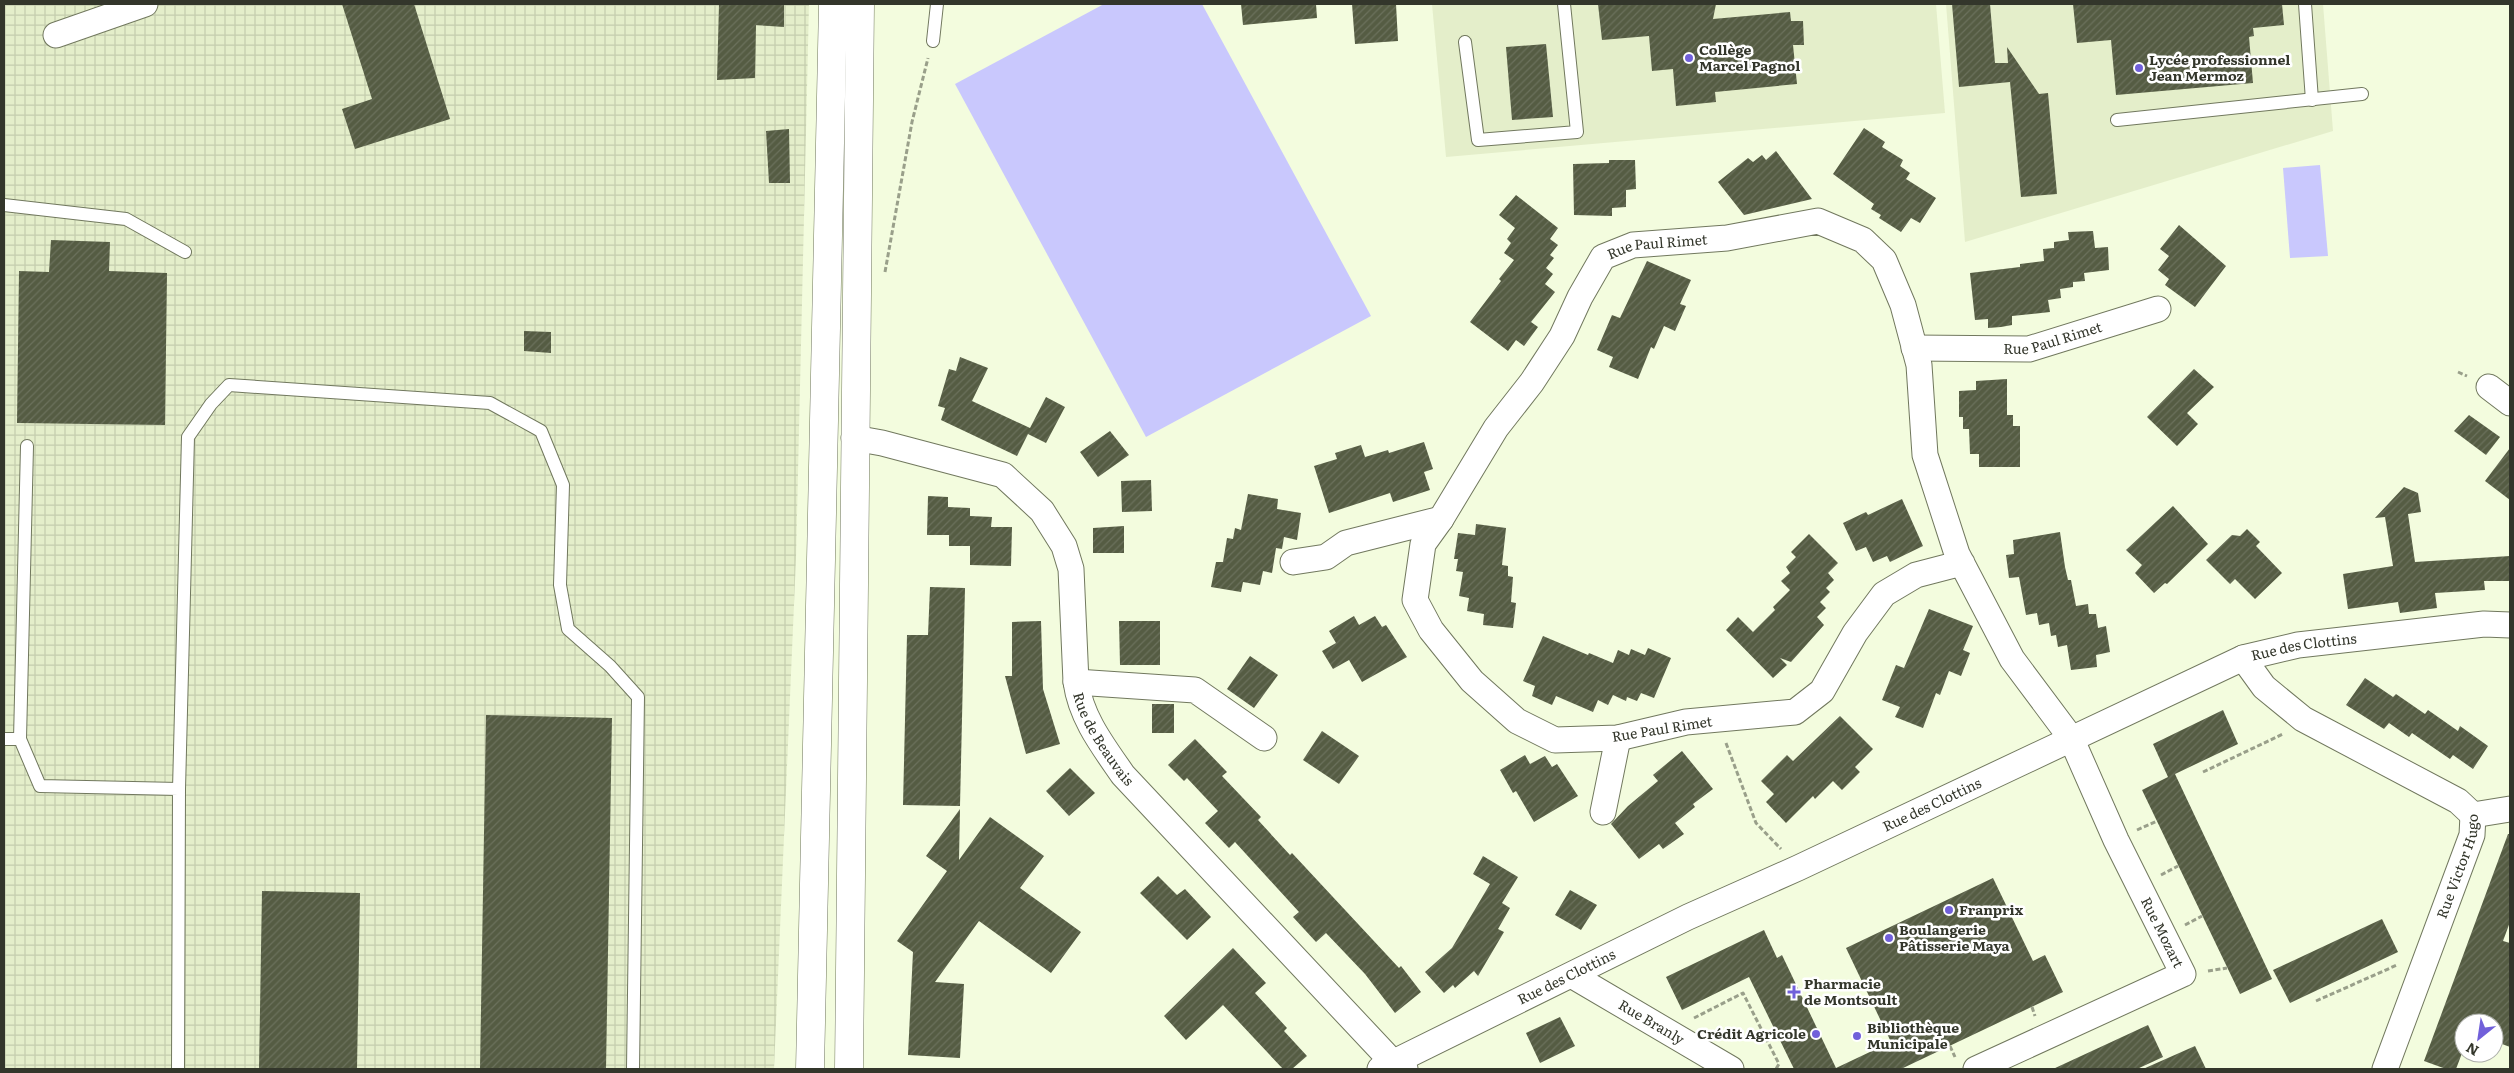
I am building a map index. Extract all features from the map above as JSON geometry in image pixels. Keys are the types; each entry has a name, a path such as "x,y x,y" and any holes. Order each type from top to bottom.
{"street":[{"path":"56,35 145,4"},
{"path":"810,1069 833,4"},
{"path":"849,1069 854,438 860,4"},
{"name":"Rue Paul Rimet","path":"1962,563 1916,575 1884,594 1855,633 1822,691 1795,712 1686,722 1618,738 1555,740 1517,721 1472,681 1431,630 1415,600 1423,544 1441,519 1496,428 1532,382 1562,336 1580,296 1603,257 1633,245 1728,238 1818,221 1863,240 1884,260 1903,305 1919,365 1925,455 1962,563 2012,659 2071,738"},
{"name":"Rue Paul Rimet","path":"1914,348 2029,349 2158,310"},
{"path":"2489,387 2510,403"},
{"name":"Rue de Beauvais","path":"854,438 882,443 1003,475 1042,511 1064,546 1071,569 1076,682 1078,695 1094,734 1123,775 1393,1067"},
{"path":"1293,562 1326,557 1346,543 1441,519"},
{"name":"Rue des Clottins","path":"1393,1067 1688,917 1798,868 2243,658 2298,646 2484,624 2510,624"},
{"name":"Rue Victor Hugo","path":"2243,658 2264,687 2309,722 2458,801 2473,814 2472,835 2385,1069"},
{"path":"1076,682 1195,690 1264,738"},
{"path":"1603,812 1618,738"},
{"name":"Rue Mozart","path":"1976,1069 2183,974 2116,840 2071,738"},
{"path":"2473,814 2510,809"},
{"name":"Rue Branly","path":"1573,976 1730,1069"}],"lane":[{"path":"933,41 937,4"},
{"path":"1464,42 1478,140 1577,132 1564,4"},
{"path":"2305,4 2312,100"},
{"path":"2117,120 2362,94"},
{"path":"4,205 126,219 185,252"},
{"path":"178,1069 179,789 188,437 210,404 228,385 490,403 540,431 563,484 560,585 568,629 610,666 638,697 632,1069"},
{"path":"27,446 20,740 40,786 179,789"},
{"path":"4,739 20,740"}],"path":[{"path":"884,280 912,122 933,41"},
{"path":"1717,720 1756,823 1798,868"},
{"path":"2203,772 2309,722"},
{"path":"2316,1001 2429,950"},
{"path":"1667,1031 1743,993 1779,1064 1776,1069"}],"shaded area":[{"path":"4,4 809,4 796,558 774,1069 4,1069"},
{"path":"1104,4 1202,4 1371,316 1146,437 955,84"},
{"name":"Collège Marcel Pagnol","path":"1432,4 1936,4 1945,113 1446,157"},
{"name":"Lycée professionnel Jean Mermoz","path":"1946,4 2323,4 2333,131 1965,242"},
{"path":"2320,165 2328,256 2290,258 2283,168"}],"building":[{"path":"342,4 414,4 450,119 355,149 342,109 372,99"},
{"path":"719,4 784,4 784,27 756,25 755,78 717,80"},
{"path":"1241,4 1316,4 1317,18 1243,25"},
{"path":"1352,4 1396,4 1398,41 1355,44"},
{"path":"1598,4 1716,4 1713,19 1790,12 1791,21 1803,21 1804,45 1793,45 1797,84 1715,92 1716,102 1676,106 1673,69 1652,71 1649,36 1602,40"},
{"path":"1952,4 1990,4 1995,63 2008,63 2007,47 2039,94 2048,93 2057,194 2021,197 2010,82 1959,87"},
{"path":"2073,4 2282,4 2284,25 2253,28 2254,36 2249,37 2253,83 2116,95 2111,40 2077,43"},
{"path":"1546,44 1553,117 1512,120 1506,47"},
{"path":"1864,128 1885,142 1882,147 1903,160 1900,166 1910,173 1906,179 1936,198 1920,223 1911,218 1901,232 1879,218 1881,215 1871,209 1874,204 1833,174"},
{"path":"789,129 790,183 769,183 766,131"},
{"path":"1776,151 1812,199 1744,215 1718,182 1748,158 1753,162 1762,155 1766,160"},
{"path":"1609,160 1635,160 1636,189 1626,190 1626,207 1612,208 1612,216 1574,215 1573,164 1609,163"},
{"path":"1516,195 1558,228 1550,239 1558,245 1550,255 1554,258 1546,268 1553,274 1545,284 1555,292 1531,322 1538,327 1524,346 1516,340 1508,351 1470,322 1501,281 1499,279 1514,260 1504,253 1511,243 1507,239 1515,228 1499,215"},
{"path":"2179,225 2226,266 2195,307 2165,285 2169,279 2158,270 2169,256 2160,249"},
{"path":"2093,231 2095,248 2108,247 2109,270 2084,273 2085,281 2073,282 2073,287 2060,289 2061,298 2048,300 2050,312 2012,316 2012,325 2001,327 1988,328 1988,319 1975,320 1970,273 2020,267 2020,264 2044,261 2043,249 2054,248 2054,242 2069,240 2068,232"},
{"path":"51,240 110,242 109,271 167,273 165,425 17,423 19,271 49,272"},
{"path":"1647,261 1691,280 1680,304 1686,306 1675,331 1664,326 1654,349 1651,347 1638,379 1609,367 1613,357 1597,350 1612,315 1620,318"},
{"path":"524,331 551,332 551,353 524,351"},
{"path":"960,357 988,368 972,401 1030,428 1046,397 1065,407 1046,443 1028,434 1017,456 941,420 945,408 938,406 949,369 956,371"},
{"path":"2194,369 2214,387 2187,413 2198,424 2177,446 2147,417"},
{"path":"2007,379 2007,415 2013,415 2013,426 2020,426 2020,467 1979,467 1979,454 1970,454 1969,429 1963,429 1963,417 1959,417 1959,391 1976,390 1976,381"},
{"path":"2469,415 2500,437 2486,455 2454,431"},
{"path":"1110,431 1129,455 1098,477 1080,452"},
{"path":"1424,442 1433,469 1424,472 1430,490 1393,502 1390,493 1329,513 1314,466 1337,459 1335,453 1361,445 1365,457 1388,450 1389,453"},
{"path":"2510,448 2510,500 2485,481"},
{"path":"1151,480 1152,511 1122,512 1121,481"},
{"path":"2404,487 2418,493 2421,512 2408,514 2415,562 2510,556 2510,581 2484,581 2485,590 2435,593 2437,608 2400,613 2398,602 2348,609 2343,574 2393,566 2385,517 2375,518"},
{"path":"1248,494 1278,499 1277,509 1301,513 1297,540 1284,537 1282,549 1276,548 1272,573 1263,571 1260,585 1243,582 1241,592 1211,587 1216,562 1223,562 1227,538 1233,539 1235,528 1241,530"},
{"path":"928,496 948,497 948,507 970,508 970,516 992,517 991,527 1012,527 1011,566 970,565 970,546 949,546 949,535 927,535"},
{"path":"1902,499 1923,546 1890,562 1887,556 1873,562 1866,547 1856,551 1843,523 1866,512 1868,515"},
{"path":"2173,506 2208,544 2167,584 2165,583 2154,593 2135,573 2142,565 2126,550"},
{"path":"1476,524 1506,528 1502,565 1508,566 1508,576 1513,577 1511,602 1516,603 1513,628 1483,625 1484,614 1467,611 1469,598 1459,596 1463,572 1456,571 1458,559 1454,559 1458,533 1475,535"},
{"path":"1124,526 1124,553 1093,553 1093,528"},
{"path":"2247,529 2260,542 2256,546 2282,573 2255,599 2235,579 2230,584 2206,560 2232,535 2240,536"},
{"path":"2060,532 2065,567 2068,580 2071,580 2076,606 2088,604 2089,614 2096,614 2098,628 2106,626 2110,652 2096,655 2097,667 2071,670 2067,645 2058,647 2056,635 2051,636 2049,623 2039,625 2037,613 2026,615 2019,577 2009,578 2006,555 2014,554 2013,540"},
{"path":"1809,534 1838,563 1828,573 1834,580 1826,588 1830,592 1820,602 1826,608 1817,617 1824,625 1791,662 1780,658 1787,665 1773,678 1726,630 1738,617 1753,632 1775,610 1773,607 1790,590 1781,581 1790,573 1786,567 1796,557 1791,552"},
{"path":"930,587 965,588 960,806 903,805 907,635 928,635"},
{"path":"1929,609 1973,626 1963,650 1970,653 1961,676 1949,671 1940,695 1936,693 1923,728 1895,717 1900,707 1882,700 1896,665 1904,668"},
{"path":"1354,616 1359,625 1375,616 1382,627 1386,625 1407,657 1362,682 1349,660 1333,669 1322,651 1336,643 1329,631"},
{"path":"1041,621 1043,689 1060,744 1026,754 1005,676 1012,676 1012,622"},
{"path":"1119,621 1160,621 1160,665 1120,665"},
{"path":"1543,636 1588,655 1589,653 1613,663 1618,650 1629,655 1631,649 1645,655 1648,648 1671,658 1654,698 1641,693 1637,701 1627,697 1626,701 1613,695 1608,705 1598,700 1593,712 1556,696 1552,705 1532,696 1535,686 1523,681"},
{"path":"1250,656 1278,675 1254,708 1227,689"},
{"path":"2365,678 2393,697 2396,694 2425,714 2428,710 2458,731 2460,726 2488,746 2473,769 2453,755 2450,759 2412,733 2409,737 2389,723 2384,729 2346,705"},
{"path":"1152,704 1174,704 1174,733 1152,733"},
{"path":"2223,710 2238,744 2175,774 2272,979 2240,994 2142,790 2168,777 2153,744"},
{"path":"486,715 612,718 606,1069 480,1069"},
{"path":"1840,716 1873,749 1855,767 1860,772 1842,790 1833,781 1815,799 1813,796 1786,823 1766,802 1774,794 1761,781 1787,755 1793,761"},
{"path":"1322,731 1359,756 1339,784 1303,760"},
{"path":"1195,739 1227,772 1222,776 1261,817 1258,820 1290,855 1292,853 1399,968 1401,966 1421,992 1395,1013 1365,974 1326,933 1316,942 1293,917 1299,912 1235,842 1229,848 1205,823 1218,811 1187,778 1184,781 1168,765"},
{"path":"1682,751 1713,789 1693,804 1695,807 1675,823 1684,834 1663,849 1659,844 1639,859 1611,824 1628,806 1658,781 1653,775"},
{"path":"1525,755 1530,764 1545,756 1552,767 1557,764 1578,796 1534,822 1516,791 1513,793 1500,770"},
{"path":"1070,768 1095,793 1069,816 1046,791"},
{"path":"960,809 959,860 990,817 1044,856 1020,888 1081,932 1051,973 979,921 935,982 964,984 960,1058 908,1055 913,952 897,941 947,871 926,856"},
{"path":"2508,834 2510,834 2510,922 2503,941 2510,943 2510,1047 2504,1045 2504,1013 2454,1013 2454,1063 2458,1063 2456,1069 2446,1069 2424,1061"},
{"path":"1483,856 1518,877 1502,903 1510,908 1498,929 1504,932 1478,976 1474,971 1455,988 1453,985 1444,993 1425,972 1452,948 1490,884 1473,874"},
{"path":"1158,876 1177,895 1185,889 1211,917 1187,940 1140,893"},
{"path":"1993,878 2033,961 2045,955 2063,992 1901,1069 1794,1069 1749,977 1682,1010 1666,977 1764,930 1777,958 1782,955 1836,1068 1891,1042 1846,948"},
{"path":"1570,890 1597,905 1581,930 1555,915"},
{"path":"262,891 360,893 357,1069 259,1069"},
{"path":"2382,919 2398,952 2290,1003 2273,970"},
{"path":"1233,948 1266,983 1255,993 1287,1028 1284,1031 1307,1056 1292,1069 1283,1069 1223,1005 1186,1040 1164,1016"},
{"path":"1560,1017 1575,1046 1540,1063 1526,1033"},
{"path":"2148,1025 2163,1057 2137,1069 2053,1069"},
{"path":"2195,1046 2206,1069 2143,1069"}],"place":[{"name":"Collège Marcel Pagnol","path":"1689,58"},
{"name":"Lycée professionnel Jean Mermoz","path":"2139,68"},
{"name":"Franprix","path":"1949,910"},
{"name":"Boulangerie Pâtisserie Maya","path":"1889,938"},
{"name":"Pharmacie de Montsoult","path":"1794,992"},
{"name":"Crédit Agricole","path":"1816,1034"},
{"name":"Bibliothèque Municipale","path":"1857,1036"}]}
